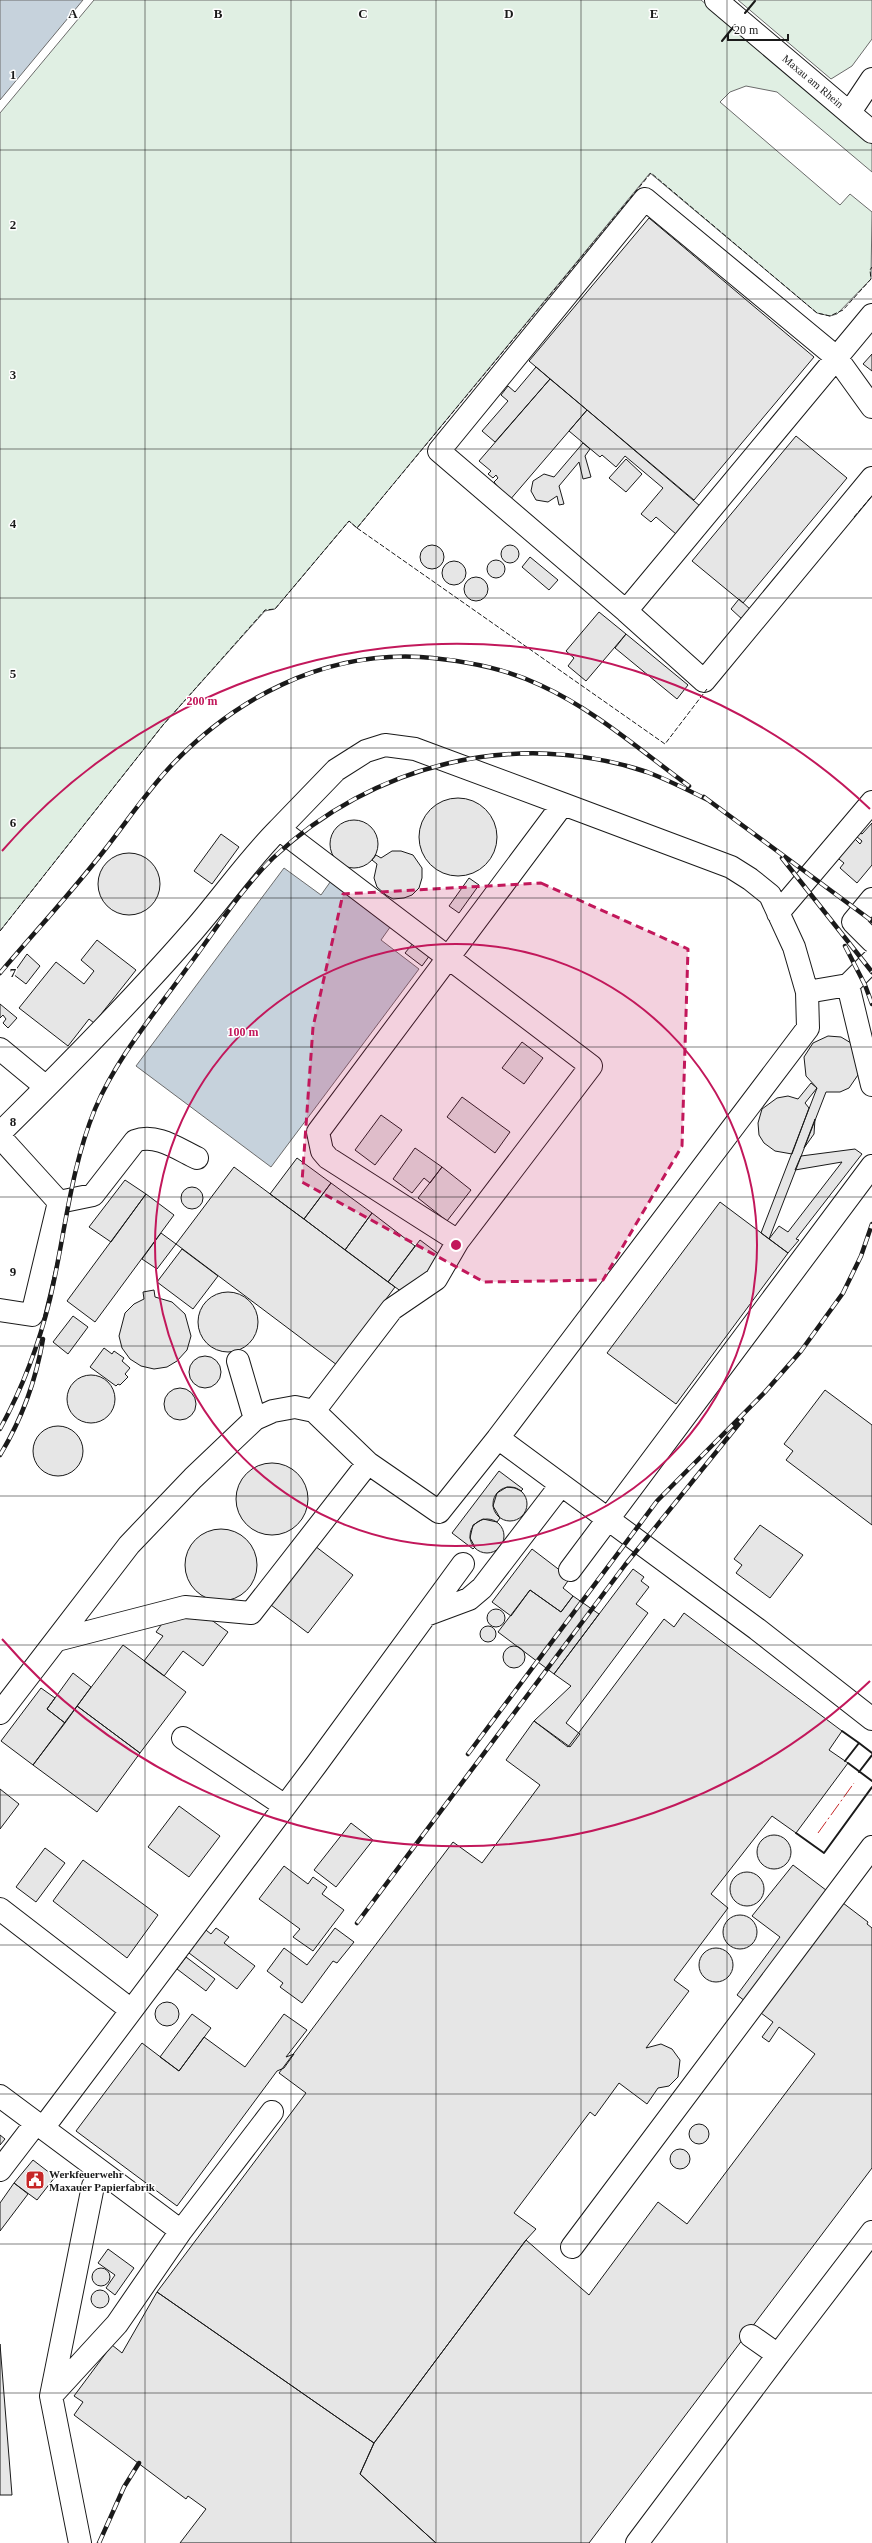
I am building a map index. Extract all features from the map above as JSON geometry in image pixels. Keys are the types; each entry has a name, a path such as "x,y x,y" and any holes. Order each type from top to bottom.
{"lane":[{"name":"Maxau am Rhein","path":"716,0 872,132"},
{"path":"850,112 872,80"},
{"path":"872,407 836,357 644,199 438,451 626,611 704,681 872,478"},
{"path":"626,611 872,315"},
{"path":"0,1713 129,1545 193,1478 255,1419 273,1411 295,1407 314,1411 368,1464 439,1512 498,1438 808,1028 807,992 794,947 770,895 750,879 731,867 415,749 385,745 366,751 336,770 278,829 252,857 193,931 46,1087 1,1139 60,1202"},
{"path":"778,913 872,802"},
{"path":"458,1241 328,1158 322,1151 318,1132 563,804"},
{"path":"278,829 450,956 591,1066 458,1241 436,1279 392,1309 314,1411"},
{"path":"872,899 853,922 872,941"},
{"path":"807,992 848,985 872,961"},
{"path":"848,985 872,1085"},
{"path":"0,1049 46,1087"},
{"path":"60,1202 92,1195 135,1141 142,1138 154,1139 197,1158"},
{"path":"570,1570 872,1166"},
{"path":"0,1310 32,1315 60,1202"},
{"path":"238,1361 255,1419"},
{"path":"498,1438 757,1628 872,1719"},
{"path":"57,1640 185,1607 251,1613 368,1464"},
{"path":"426,1615 469,1599 482,1588 561,1485"},
{"path":"0,2170 39,2125 131,2010 285,1806 464,1564"},
{"path":"183,1738 285,1806"},
{"path":"572,2247 872,1846"},
{"path":"0,1909 131,2010"},
{"path":"0,2096 181,2232"},
{"path":"51,2396 117,2324 181,2232 272,2112"},
{"path":"80,2543 51,2396 93,2186 102,2172"},
{"path":"637,2543 872,2232"},
{"path":"751,2336 778,2355"}],"highlighted area":[{"path":"541,883 688,949 682,1146 603,1280 484,1282 302,1182 313,1027 343,894"}],"green space":[{"path":"94,0 701,0 872,142 872,172 777,92 746,86 730,92 720,102 840,205 850,194 872,212 871,279 837,314 830,316 817,313 650,173 357,528 349,521 275,609 265,611 163,725 0,931 0,113"},
{"path":"738,0 872,0 872,39 852,66 831,79"}],"shaded area":[{"path":"0,0 83,0 0,100"},
{"path":"284,868 321,895 333,878 393,923 381,940 419,969 271,1167 136,1066"}],"building":[{"path":"649,218 814,357 694,500 529,361"},
{"path":"872,354 872,371 863,364"},
{"path":"536,367 550,379 495,442 482,431 508,401 501,395 508,386 515,392"},
{"path":"550,379 587,410 509,501 494,482 498,478 496,475 493,478 488,474 491,471 479,461"},
{"path":"587,410 700,506 676,534 656,517 651,522 641,514 663,488 625,456 616,467 602,455 600,457 569,431"},
{"path":"796,436 847,478 743,603 692,561"},
{"path":"583,443 590,449 585,456 591,477 583,479 579,462 559,486 564,504 559,505 557,496 548,502 536,500 531,491 533,481 544,474 554,477"},
{"path":"626,459 642,474 626,492 609,478"},
{"path":"432,545 437,546 443,552 443,562 437,568 432,569 427,568 421,562 420,557 421,552 427,546"},
{"path":"506,545 514,545 519,550 517,561 514,563 506,563 501,558 501,550"},
{"path":"530,557 558,580 549,590 522,567"},
{"path":"492,560 500,560 505,565 503,576 500,578 492,578 487,573 487,565"},
{"path":"454,561 462,565 466,573 462,581 454,585 446,581 442,573 446,565"},
{"path":"476,577 481,578 487,584 487,594 481,600 476,601 471,600 465,594 464,589 465,584 471,578"},
{"path":"739,599 751,610 743,620 731,609"},
{"path":"599,612 626,634 586,681 568,666 574,658 566,651"},
{"path":"626,634 688,685 677,699 615,648"},
{"path":"458,798 473,801 486,809 494,822 497,837 494,852 486,865 473,873 458,876 443,873 430,865 422,852 419,837 422,822 430,809 443,801"},
{"path":"349,820 359,820 371,827 378,839 378,849 371,861 359,868 349,868 341,864 334,857 330,849 330,839 334,831 341,824"},
{"path":"872,823 872,865 857,883 840,868 844,863 835,856 852,836 860,844 862,841 856,836 859,832 862,834"},
{"path":"221,834 239,847 212,884 194,871"},
{"path":"392,851 401,851 413,855 422,868 422,878 419,888 412,895 404,898 393,899 386,895 377,887 374,878 377,864 372,860 376,855 381,858"},
{"path":"129,853 141,855 151,862 158,872 160,884 158,896 151,906 141,913 129,915 117,913 107,906 100,896 98,884 100,872 107,862 117,855"},
{"path":"469,878 479,885 459,913 449,906"},
{"path":"97,940 136,970 94,1023 89,1019 68,1046 19,1008 56,962 84,984 94,971 81,960"},
{"path":"414,942 430,955 422,966 405,953"},
{"path":"27,954 40,966 26,984 13,974"},
{"path":"0,1004 17,1018 8,1028 3,1023 6,1019 3,1015 0,1018"},
{"path":"828,1036 841,1037 851,1043 860,1072 849,1088 840,1092 826,1092 769,1239 761,1233 817,1088 806,1076 804,1057 813,1043"},
{"path":"522,1042 543,1058 524,1084 502,1068"},
{"path":"811,1083 817,1088 805,1103 809,1108 792,1154 775,1151 764,1143 759,1135 758,1123 762,1109 777,1098 788,1096 798,1099"},
{"path":"462,1097 510,1132 495,1153 447,1117"},
{"path":"381,1115 402,1130 375,1165 355,1150"},
{"path":"815,1119 814,1134 804,1148"},
{"path":"415,1148 442,1167 430,1183 424,1178 412,1193 393,1179"},
{"path":"855,1149 862,1154 796,1239 799,1240 788,1253 769,1239 779,1226 788,1232 842,1162 795,1170 801,1156"},
{"path":"297,1158 331,1183 304,1219 270,1194"},
{"path":"234,1167 395,1287 337,1365 176,1244"},
{"path":"442,1167 471,1190 447,1221 418,1198"},
{"path":"125,1180 146,1194 111,1242 89,1227"},
{"path":"331,1183 372,1213 345,1250 304,1219"},
{"path":"188,1187 196,1187 203,1194 203,1202 196,1209 188,1209 181,1202 181,1194"},
{"path":"146,1194 174,1215 95,1322 67,1301"},
{"path":"720,1202 788,1253 676,1404 607,1353"},
{"path":"372,1213 415,1246 388,1282 345,1250"},
{"path":"161,1233 176,1244 157,1269 142,1259"},
{"path":"420,1240 440,1255 409,1297 388,1282"},
{"path":"182,1249 218,1276 193,1309 157,1282"},
{"path":"154,1290 155,1297 172,1302 185,1314 191,1336 187,1350 177,1361 167,1367 154,1369 141,1366 130,1359 122,1348 119,1336 125,1313 134,1304 144,1299 143,1292"},
{"path":"222,1292 234,1292 250,1300 256,1310 258,1322 256,1334 250,1344 234,1352 222,1352 206,1344 198,1328 198,1316 206,1300"},
{"path":"73,1316 88,1327 68,1354 53,1342"},
{"path":"104,1348 112,1354 114,1351 124,1358 122,1361 130,1368 125,1374 128,1377 120,1385 118,1384 116,1386 90,1367"},
{"path":"202,1356 208,1356 218,1363 221,1372 220,1378 214,1385 208,1388 202,1388 192,1381 189,1375 189,1369 196,1359"},
{"path":"91,1375 100,1377 108,1382 113,1390 115,1399 113,1408 108,1416 100,1421 91,1423 82,1421 74,1416 69,1408 67,1399 69,1390 74,1382 82,1377"},
{"path":"177,1388 183,1388 193,1395 196,1404 195,1410 189,1417 183,1420 177,1420 167,1413 164,1407 164,1401 171,1391"},
{"path":"825,1390 872,1425 872,1525 786,1460 793,1451 784,1444"},
{"path":"53,1426 63,1426 76,1433 83,1446 83,1456 76,1469 63,1476 53,1476 44,1472 37,1465 33,1456 33,1446 37,1437 44,1430"},
{"path":"265,1463 279,1463 286,1465 298,1473 306,1485 308,1499 306,1513 298,1525 286,1533 279,1535 265,1535 258,1533 246,1525 238,1513 236,1506 236,1492 238,1485 246,1473 258,1465"},
{"path":"499,1471 523,1489 521,1491 515,1488 507,1487 497,1493 493,1506 500,1518 497,1522 483,1519 473,1525 470,1538 475,1547 473,1549 452,1533"},
{"path":"507,1487 513,1487 517,1488 524,1494 527,1504 526,1511 520,1518 513,1521 507,1521 503,1520 496,1514 493,1507 493,1501 494,1497 500,1490"},
{"path":"490,1519 499,1524 503,1529 503,1543 499,1548 494,1552 484,1553 480,1552 471,1543 470,1533 471,1529 480,1520"},
{"path":"760,1525 803,1555 770,1598 736,1573 742,1565 734,1559"},
{"path":"214,1529 228,1529 235,1531 247,1539 255,1551 257,1565 255,1579 247,1591 235,1599 228,1601 214,1601 207,1599 195,1591 187,1579 185,1572 185,1558 187,1551 195,1539 207,1531"},
{"path":"311,1543 353,1575 308,1633 267,1602"},
{"path":"532,1549 570,1578 563,1588 573,1596 561,1612 530,1590 511,1616 492,1602"},
{"path":"633,1569 644,1577 641,1581 649,1587 636,1604 648,1613 566,1723 580,1734 570,1747 534,1721 571,1686 554,1674"},
{"path":"530,1590 561,1612 573,1596 599,1614 554,1674 498,1632"},
{"path":"181,1598 228,1632 203,1666 183,1651 164,1676 144,1661 163,1636 156,1632"},
{"path":"496,1609 502,1612 505,1618 502,1624 496,1627 490,1624 487,1618 490,1612"},
{"path":"684,1613 842,1731 829,1750 848,1763 796,1833 772,1816 711,1894 728,1908 674,1980 689,1991 646,2048 661,2044 672,2049 680,2060 678,2077 669,2086 658,2088 647,2104 619,2083 595,2116 590,2112 514,2213 536,2229 526,2240 374,2443 157,2292 306,2093 279,2073 453,1842 482,1863 540,1785 506,1760 534,1721 568,1747 664,1619 674,1627"},
{"path":"488,1626 495,1631 496,1634 491,1641 488,1642 481,1637 480,1634 485,1627"},
{"path":"123,1645 186,1692 140,1753 77,1706"},
{"path":"514,1646 522,1649 525,1657 522,1665 514,1668 506,1665 503,1657 506,1649"},
{"path":"73,1673 91,1687 65,1723 47,1709"},
{"path":"41,1688 55,1698 47,1709 65,1723 33,1765 1,1741"},
{"path":"77,1706 140,1753 97,1812 33,1765"},
{"path":"0,1789 19,1804 0,1829"},
{"path":"179,1806 220,1836 189,1877 148,1847"},
{"path":"351,1823 373,1840 336,1887 314,1870"},
{"path":"774,1835 780,1836 786,1840 790,1846 790,1858 786,1864 780,1868 774,1869 768,1868 762,1864 758,1858 757,1852 758,1846 762,1840 768,1836"},
{"path":"45,1848 65,1863 36,1902 16,1887"},
{"path":"83,1860 158,1915 127,1958 53,1901"},
{"path":"793,1865 868,1922 867,1924 872,1928 872,2168 589,2543 436,2543 360,2474 374,2443 526,2240 589,2295 658,2202 687,2224 815,2054 779,2027 769,2042 762,2037 773,2022 737,1995 780,1937 752,1916"},
{"path":"284,1866 308,1884 313,1877 327,1887 322,1894 344,1910 313,1951 293,1937 300,1929 259,1899"},
{"path":"747,1872 759,1877 764,1889 759,1901 747,1906 735,1901 730,1889 735,1877"},
{"path":"740,1915 752,1920 757,1932 752,1944 740,1949 728,1944 723,1932 728,1920"},
{"path":"202,1927 211,1934 216,1928 229,1937 224,1943 255,1966 237,1989 185,1950"},
{"path":"335,1928 354,1942 337,1963 333,1961 302,2003 280,1987 283,1983 267,1971 284,1948 307,1965"},
{"path":"716,1948 728,1953 733,1965 728,1977 716,1982 704,1977 699,1965 704,1953"},
{"path":"186,1957 215,1979 206,1991 177,1969"},
{"path":"167,2002 172,2003 178,2009 178,2019 172,2025 167,2026 162,2025 156,2019 155,2014 156,2009 162,2003"},
{"path":"192,2014 211,2028 179,2071 160,2057"},
{"path":"284,2014 307,2030 286,2057 294,2054 284,2068 277,2071 177,2206 76,2131 142,2043 179,2071 204,2037 245,2067"},
{"path":"699,2124 706,2127 709,2134 706,2141 699,2144 692,2141 689,2134 692,2127"},
{"path":"0,2135 5,2139 0,2145"},
{"path":"680,2149 687,2152 690,2159 687,2166 680,2169 673,2166 670,2159 673,2152"},
{"name":"Werkfeuerwehr Maxauer Papierfabrik","path":"33,2160 55,2177 37,2200 14,2183"},
{"path":"14,2183 28,2194 0,2231 0,2203"},
{"path":"108,2249 134,2268 115,2295 106,2288 115,2275 98,2263"},
{"path":"101,2268 105,2269 109,2273 109,2281 105,2285 101,2286 97,2285 93,2281 92,2277 93,2273 97,2269"},
{"path":"100,2290 104,2291 108,2295 108,2303 104,2307 100,2308 96,2307 92,2303 91,2299 92,2295 96,2291"},
{"path":"157,2292 374,2443 360,2474 436,2543 180,2543 206,2509 188,2496 186,2499 74,2415 83,2402 74,2396 112,2345 122,2353"},
{"path":"0,2344 12,2495 0,2495"}],"railway":[{"path":"0,973 90,868 160,778 194,743 222,720 251,701 282,684 315,671 349,662 384,657 420,657 466,662 511,673 540,685 580,706 689,786"},
{"path":"0,1429 23,1382 41,1333 50,1299 80,1155 95,1109 104,1090 125,1053 239,897 273,858 312,826 355,799 401,778 448,763 498,755 548,754 598,759 647,772 708,800"},
{"path":"704,797 872,921"},
{"path":"782,858 872,972"},
{"path":"845,946 865,985 872,1004"},
{"path":"468,1754 657,1501 765,1392 801,1351 843,1293 861,1256 872,1224"},
{"path":"0,1455 15,1427 27,1399 43,1339"},
{"path":"357,1923 625,1565 742,1420"},
{"path":"99,2543 124,2487 139,2463"}],"fence":[{"path":"0,931 163,725 265,610 275,609 349,521 357,528 651,173 817,313 830,316 843,310 871,279 870,270 872,267"},
{"path":"854,517 872,496"},
{"path":"357,528 665,744 707,689"}],"wall":[{"path":"745,13 755,1"},
{"path":"722,41 735,25"},
{"path":"842,1731 859,1743"},
{"path":"845,1761 859,1743 872,1753"},
{"path":"859,1772 872,1755"},
{"path":"848,1763 872,1781"},
{"path":"796,1833 824,1853 872,1787"}],"power":[{"path":"818,1833 854,1783"}],"place":[{"name":"Werkfeuerwehr Maxauer Papierfabrik","path":"35,2180"}]}
